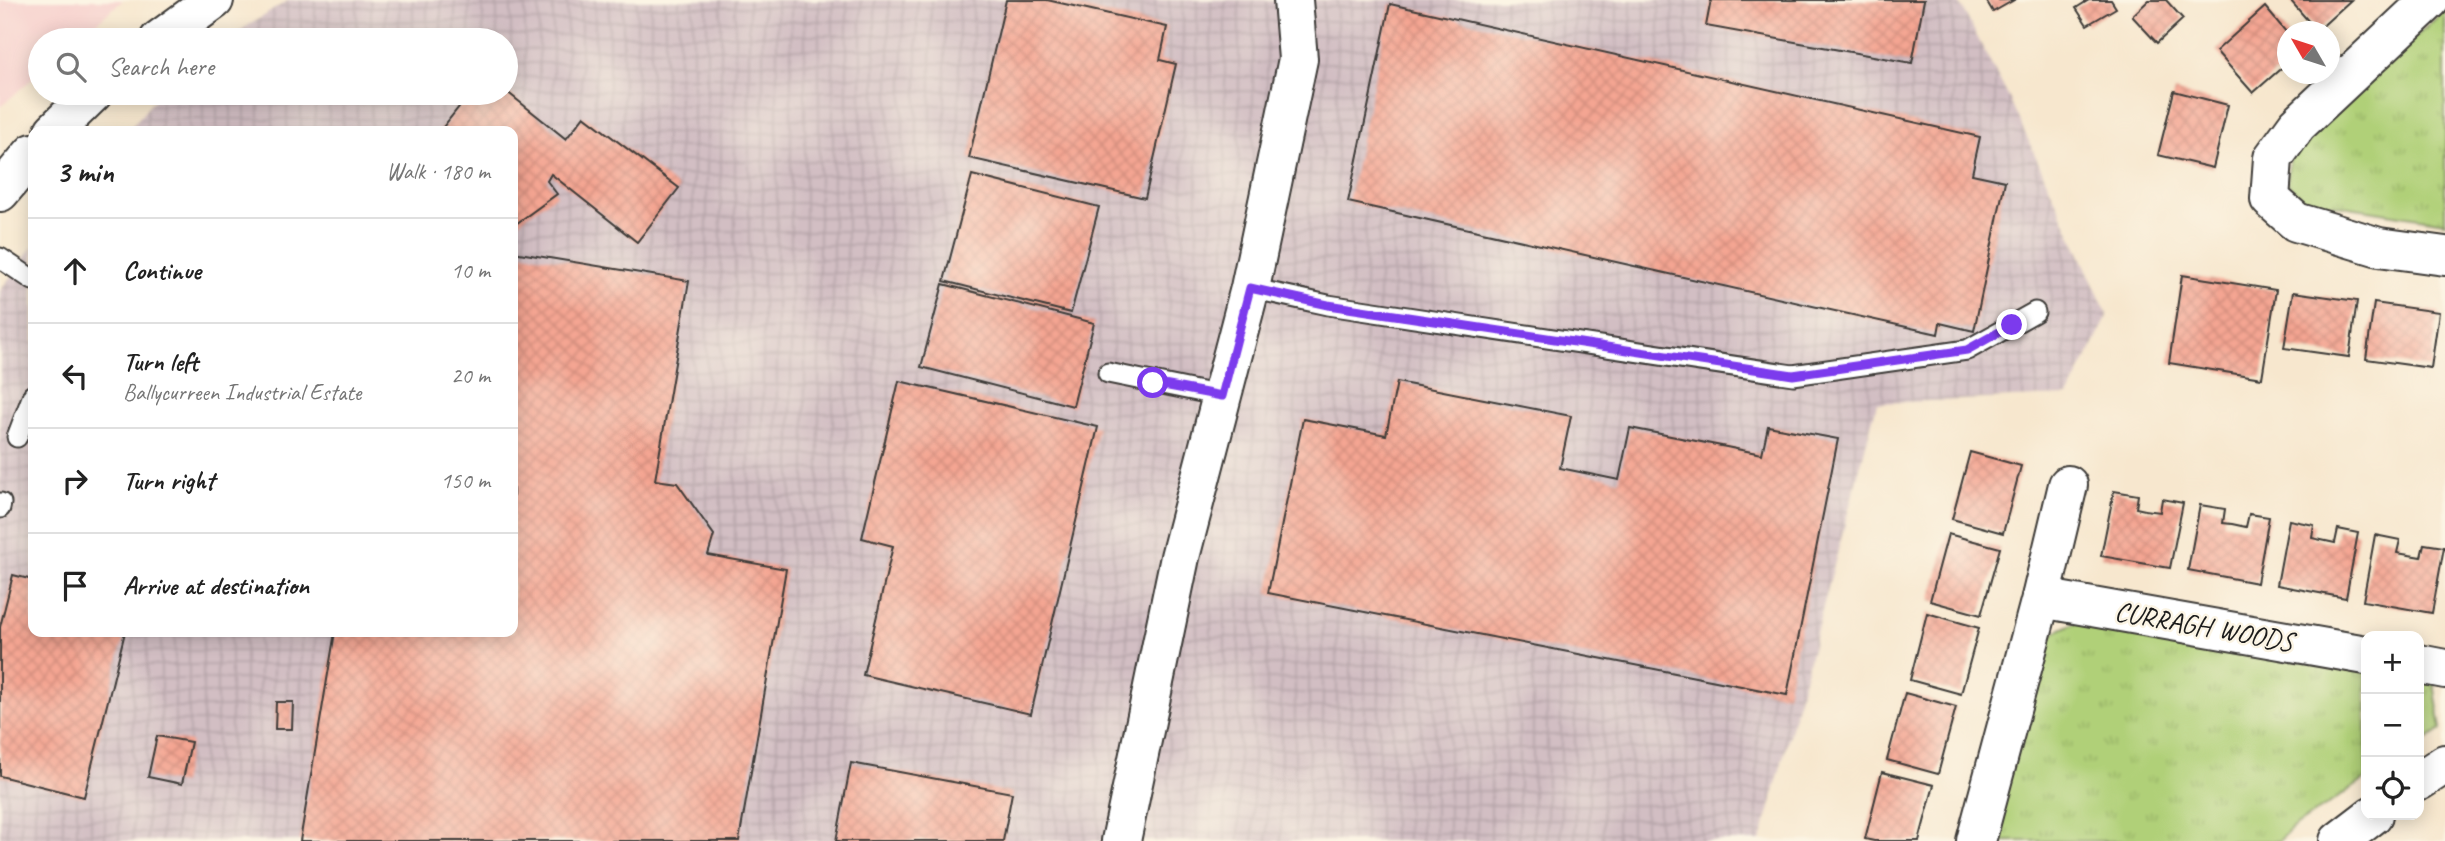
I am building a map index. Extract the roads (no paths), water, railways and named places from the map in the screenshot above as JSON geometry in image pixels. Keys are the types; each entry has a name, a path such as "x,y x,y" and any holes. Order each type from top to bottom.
{"street":[{"path":"176,28 214,0"},
{"path":"1121,841 1180,557 1250,288 1298,59 1293,0"},
{"path":"2430,0 2297,125 2273,158 2270,199 2296,222 2379,247 2445,256"},
{"path":"59,126 81,105"},
{"path":"0,192 28,159"},
{"path":"1976,841 2042,598 2068,485"},
{"name":"CURRAGH WOODS","path":"2042,598 2361,654"},
{"path":"2424,665 2445,669"},
{"path":"2424,778 2445,764"},
{"path":"2339,841 2366,820"}],"lane":[{"path":"0,258 28,277"},
{"path":"1250,288 1328,305 1793,375 1967,350 2035,312"},
{"path":"1108,373 1222,396"},
{"path":"17,437 28,408"}]}
